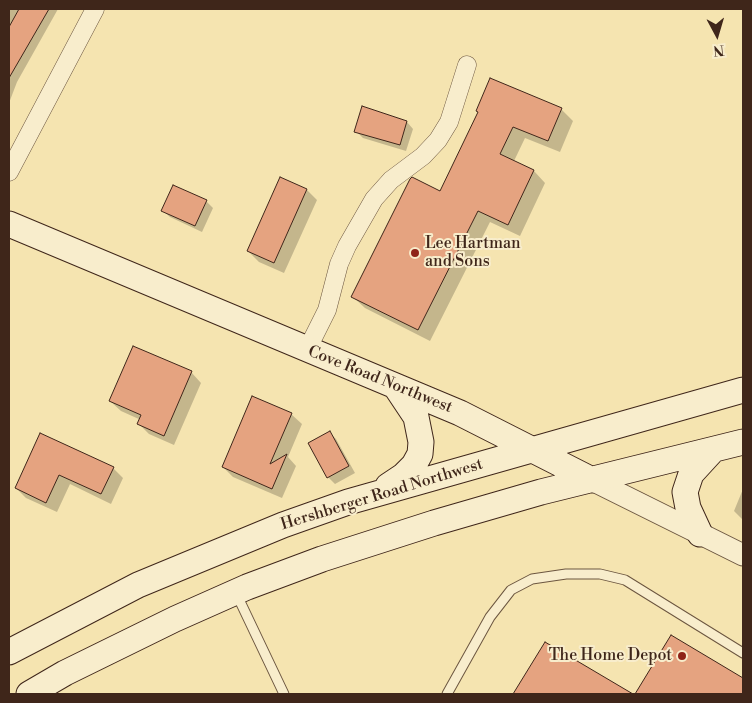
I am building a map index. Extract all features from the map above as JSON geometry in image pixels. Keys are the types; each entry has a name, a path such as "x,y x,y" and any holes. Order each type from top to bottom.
{"main road":[{"name":"Cove Road Northwest","path":"9,224 460,413 592,480"},
{"path":"376,494 403,476 414,465 420,454 421,436 416,417 396,386"},
{"name":"Hershberger Road Northwest","path":"9,652 138,585 283,525 376,494 743,390"},
{"path":"29,694 66,673 175,619 236,592 322,559 434,523 592,480 743,442"},
{"path":"700,534 688,508 686,492 691,474 713,450"}],"street":[{"path":"9,172 95,9"},
{"path":"307,350 327,310 339,264 347,246 374,199 391,180 423,156 438,140 449,122 467,65"},
{"name":"Cove Road Northwest","path":"592,480 743,555"}],"lane":[{"path":"447,694 490,617 511,590 532,579 600,574 625,580 743,653"},
{"path":"236,592 284,694"}],"building":[{"path":"19,9 49,9 9,78 9,27"},
{"path":"490,78 562,108 548,141 513,127 500,154 534,170 508,225 478,211 418,330 351,297 410,179 412,177 440,191 478,112 476,111"},
{"path":"362,106 407,121 400,145 354,132"},
{"path":"280,177 307,189 274,263 247,251"},
{"path":"173,185 207,200 195,226 161,211"},
{"path":"133,346 192,371 164,436 137,424 141,415 109,401"},
{"path":"252,396 292,413 270,464 287,454 272,489 222,467"},
{"path":"330,431 349,466 327,478 308,443"},
{"path":"40,433 114,467 101,494 59,475 46,503 15,488"},
{"name":"The Home Depot","path":"671,635 743,678 743,694 635,694"},
{"name":"The Home Depot","path":"545,642 633,694 513,694"}],"place":[{"name":"Lee Hartman and Sons","path":"415,253"},
{"name":"The Home Depot","path":"682,656"}]}
